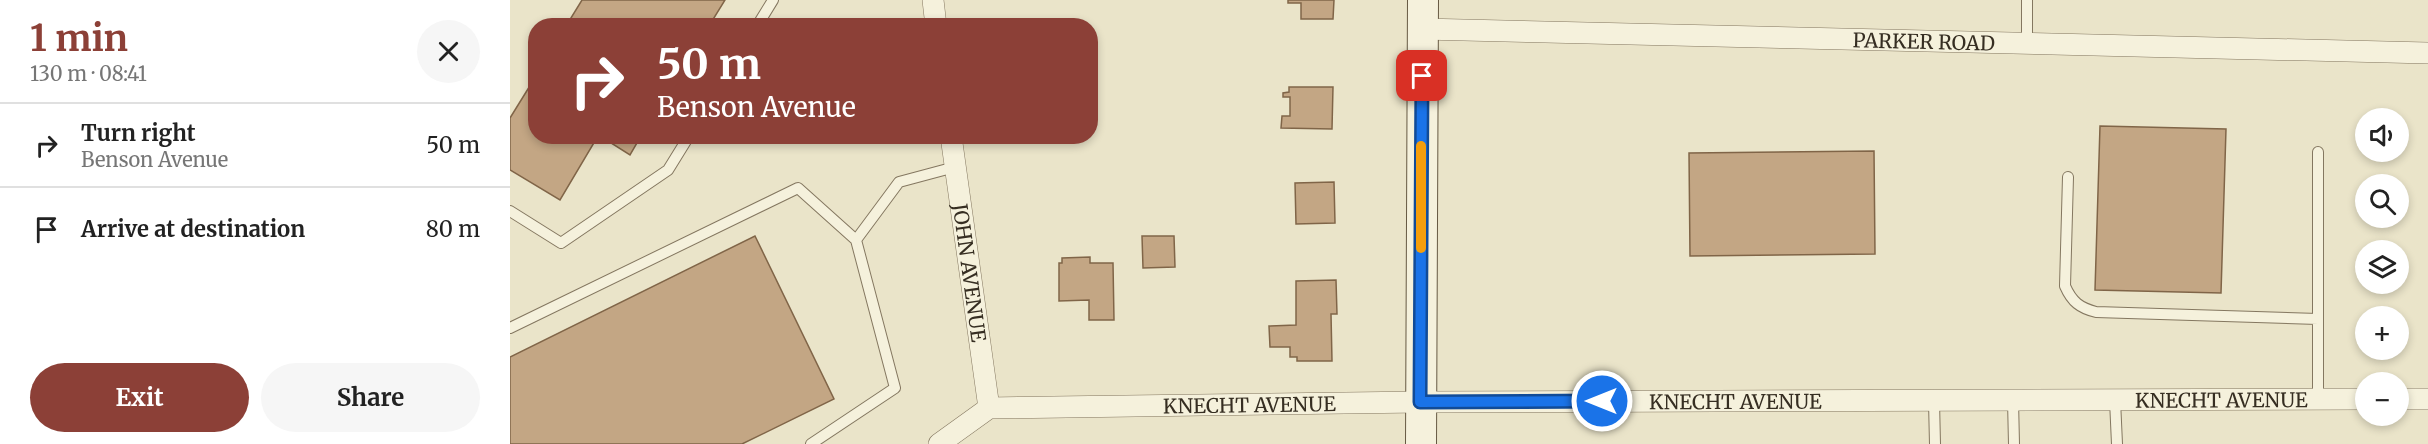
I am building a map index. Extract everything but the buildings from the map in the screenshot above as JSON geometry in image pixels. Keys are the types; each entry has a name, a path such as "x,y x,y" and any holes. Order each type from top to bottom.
{"street":[{"path":"933,0 935,18"},
{"path":"1421,444 1423,0"},
{"name":"PARKER ROAD","path":"1422,29 2428,53"},
{"name":"JOHN AVENUE","path":"952,144 989,408"},
{"name":"KNECHT AVENUE","path":"989,408 1420,402 2355,399"},
{"path":"2409,399 2428,399"},
{"path":"939,444 989,408"}],"lane":[{"path":"762,18 773,0"},
{"path":"2026,44 2027,0"},
{"path":"510,211 561,243 668,170 684,144"},
{"path":"2318,152 2318,400"},
{"path":"856,240 898,182 956,167"},
{"path":"2068,177 2065,286 2070,298 2080,308 2096,312 2318,319"},
{"path":"510,328 798,188 856,240 895,388 811,444"},
{"path":"2013,400 2014,444"},
{"path":"2115,400 2117,444"},
{"path":"1934,401 1935,444"}],"slow traffic":[{"path":"1421,146 1421,248"}],"route":[{"path":"1422,76 1420,402 1602,401"}]}
